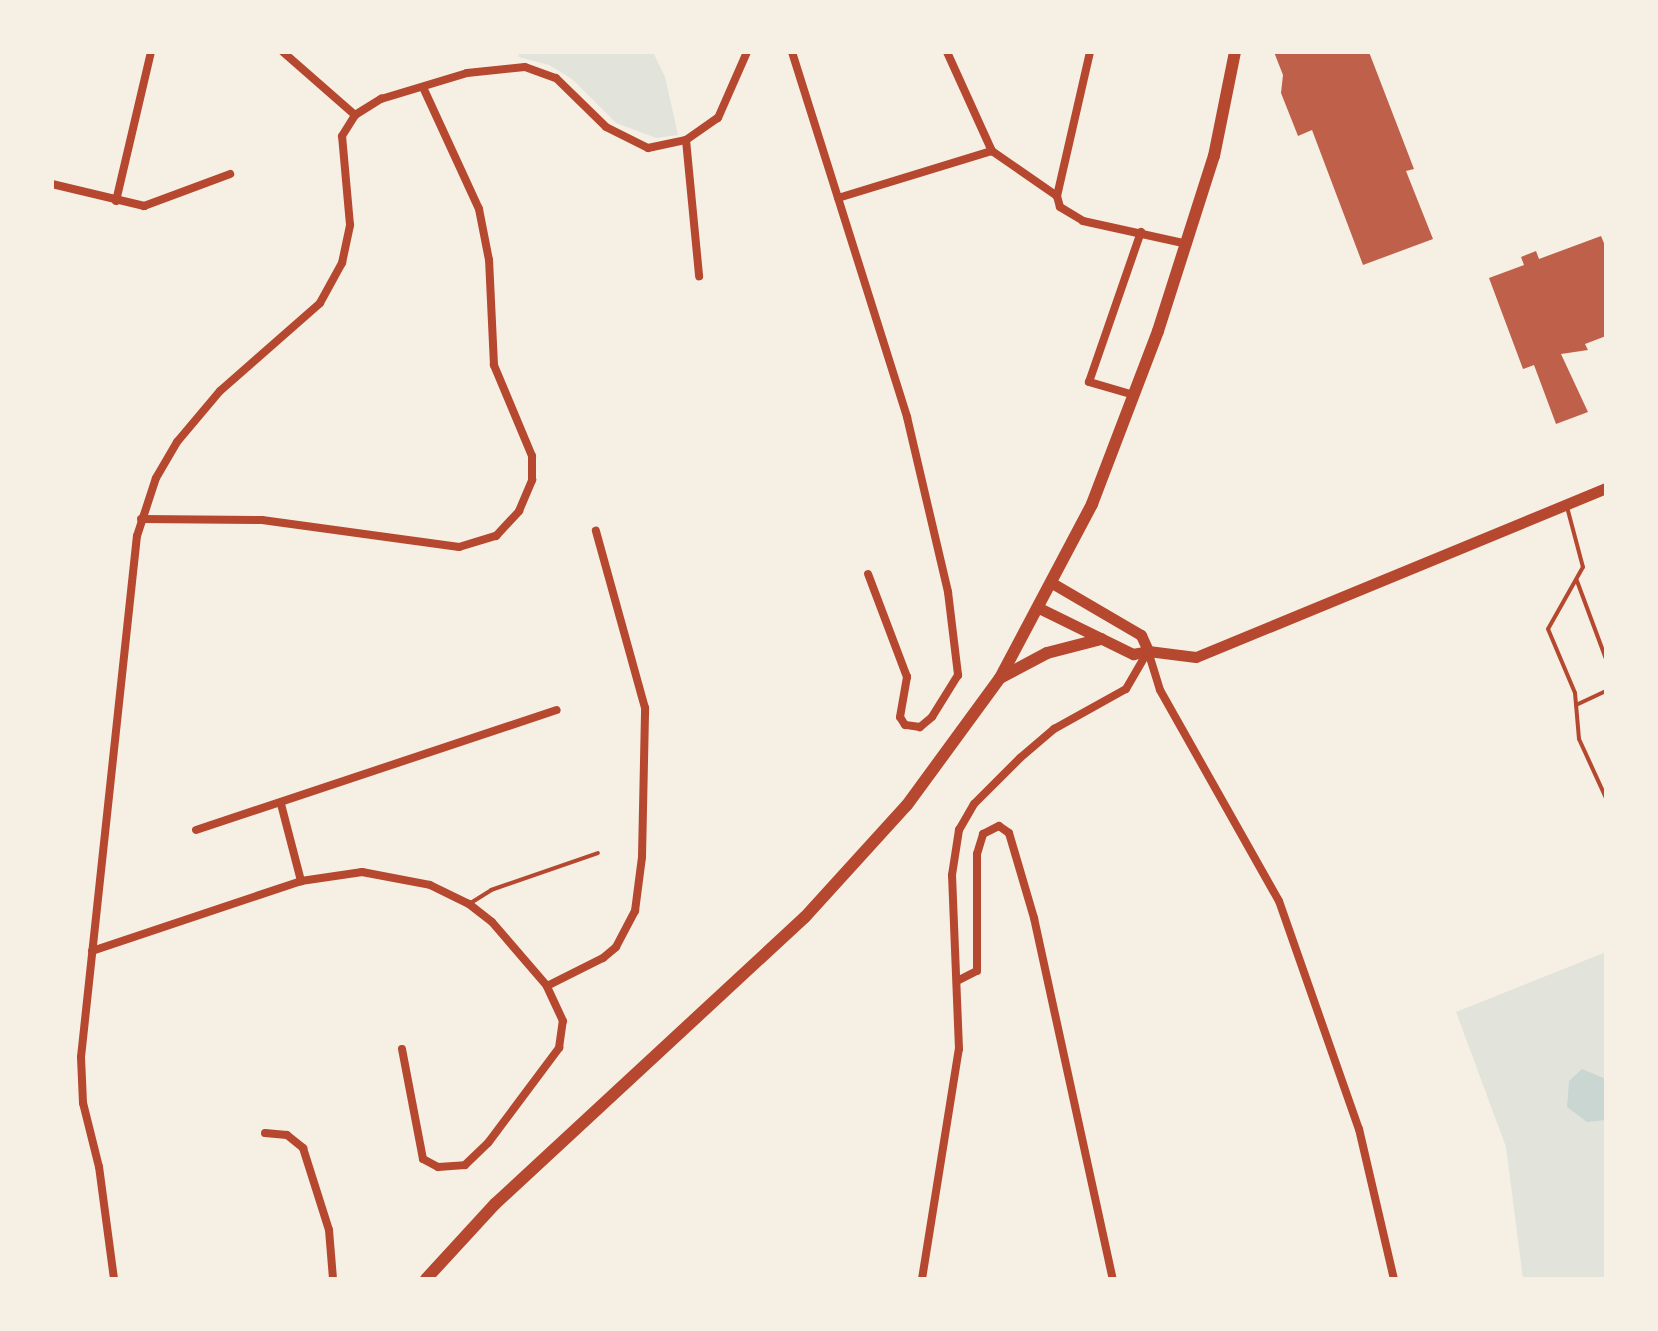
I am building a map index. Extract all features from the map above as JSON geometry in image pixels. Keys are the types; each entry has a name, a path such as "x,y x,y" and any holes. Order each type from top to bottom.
{"main road":[{"path":"426,1279 550,1152 805,917 907,805 1000,678 1092,504 1134,395 1188,244 1225,115 1235,52"},
{"path":"1000,678 1047,653 1101,639"}],"street":[{"path":"116,201 151,52"},
{"path":"283,52 355,115"},
{"path":"114,1279 82,1086 92,951 129,579 141,519 156,478 177,442 220,391 303,322 333,282 350,225 342,136 355,115 381,99 467,73 525,67 556,78 626,139 648,148 686,140 718,118 747,52"},
{"path":"792,52 907,417 959,657 953,685 920,727 905,725 900,717 907,677 868,574"},
{"path":"947,52 992,151 1057,196 1066,213 1083,221 1188,244"},
{"path":"1057,196 1090,52"},
{"path":"141,519 262,520 459,547 496,536 519,511 532,480 532,456 494,365 489,260 481,221 471,185 423,87"},
{"path":"686,140 699,276"},
{"path":"838,198 992,151"},
{"path":"52,184 116,201 152,205 230,174"},
{"path":"1134,395 1089,382 1141,232"},
{"path":"1039,608 1133,654 1148,651 1185,658 1210,652 1606,488"},
{"path":"547,986 588,968 616,947 635,911 642,857 645,708 596,531"},
{"path":"1052,583 1141,635 1160,690 1279,901 1359,1129 1394,1279"},
{"path":"922,1279 959,1049 952,875 954,845 965,816 985,790 1054,729 1126,689 1148,651"},
{"path":"196,830 557,710"},
{"path":"281,804 301,881"},
{"path":"957,981 977,971 977,854 983,834 999,826 1009,833 1034,918 1113,1279"},
{"path":"92,951 301,881 385,874 430,885 469,904 492,922 547,986 563,1021 559,1048 488,1143 465,1165 438,1167 423,1159 402,1049"},
{"path":"265,1133 287,1135 303,1148 329,1230 333,1279"}],"lane":[{"path":"1567,504 1583,567 1577,581 1555,608 1548,629 1576,705 1579,739 1606,798"},
{"path":"1577,581 1606,659"},
{"path":"1606,681 1606,709"},
{"path":"1576,705 1605,691"},
{"path":"469,904 491,890 598,853"}],"shaded area":[{"path":"518,52 653,52 665,77 678,135 656,138 616,123 572,79 549,65 519,57"},
{"path":"1606,952 1606,1279 1523,1279 1506,1147 1456,1012"},
{"path":"1582,1069 1606,1079 1606,1120 1587,1122 1567,1107 1569,1081"}],"building":[{"path":"1274,52 1369,52 1414,169 1406,171 1433,239 1363,265 1312,130 1298,136 1281,93 1283,75"},
{"path":"1601,236 1606,248 1606,336 1585,344 1588,350 1561,354 1588,412 1556,424 1534,365 1523,369 1489,278 1524,265 1521,257 1536,251 1539,259"}]}
